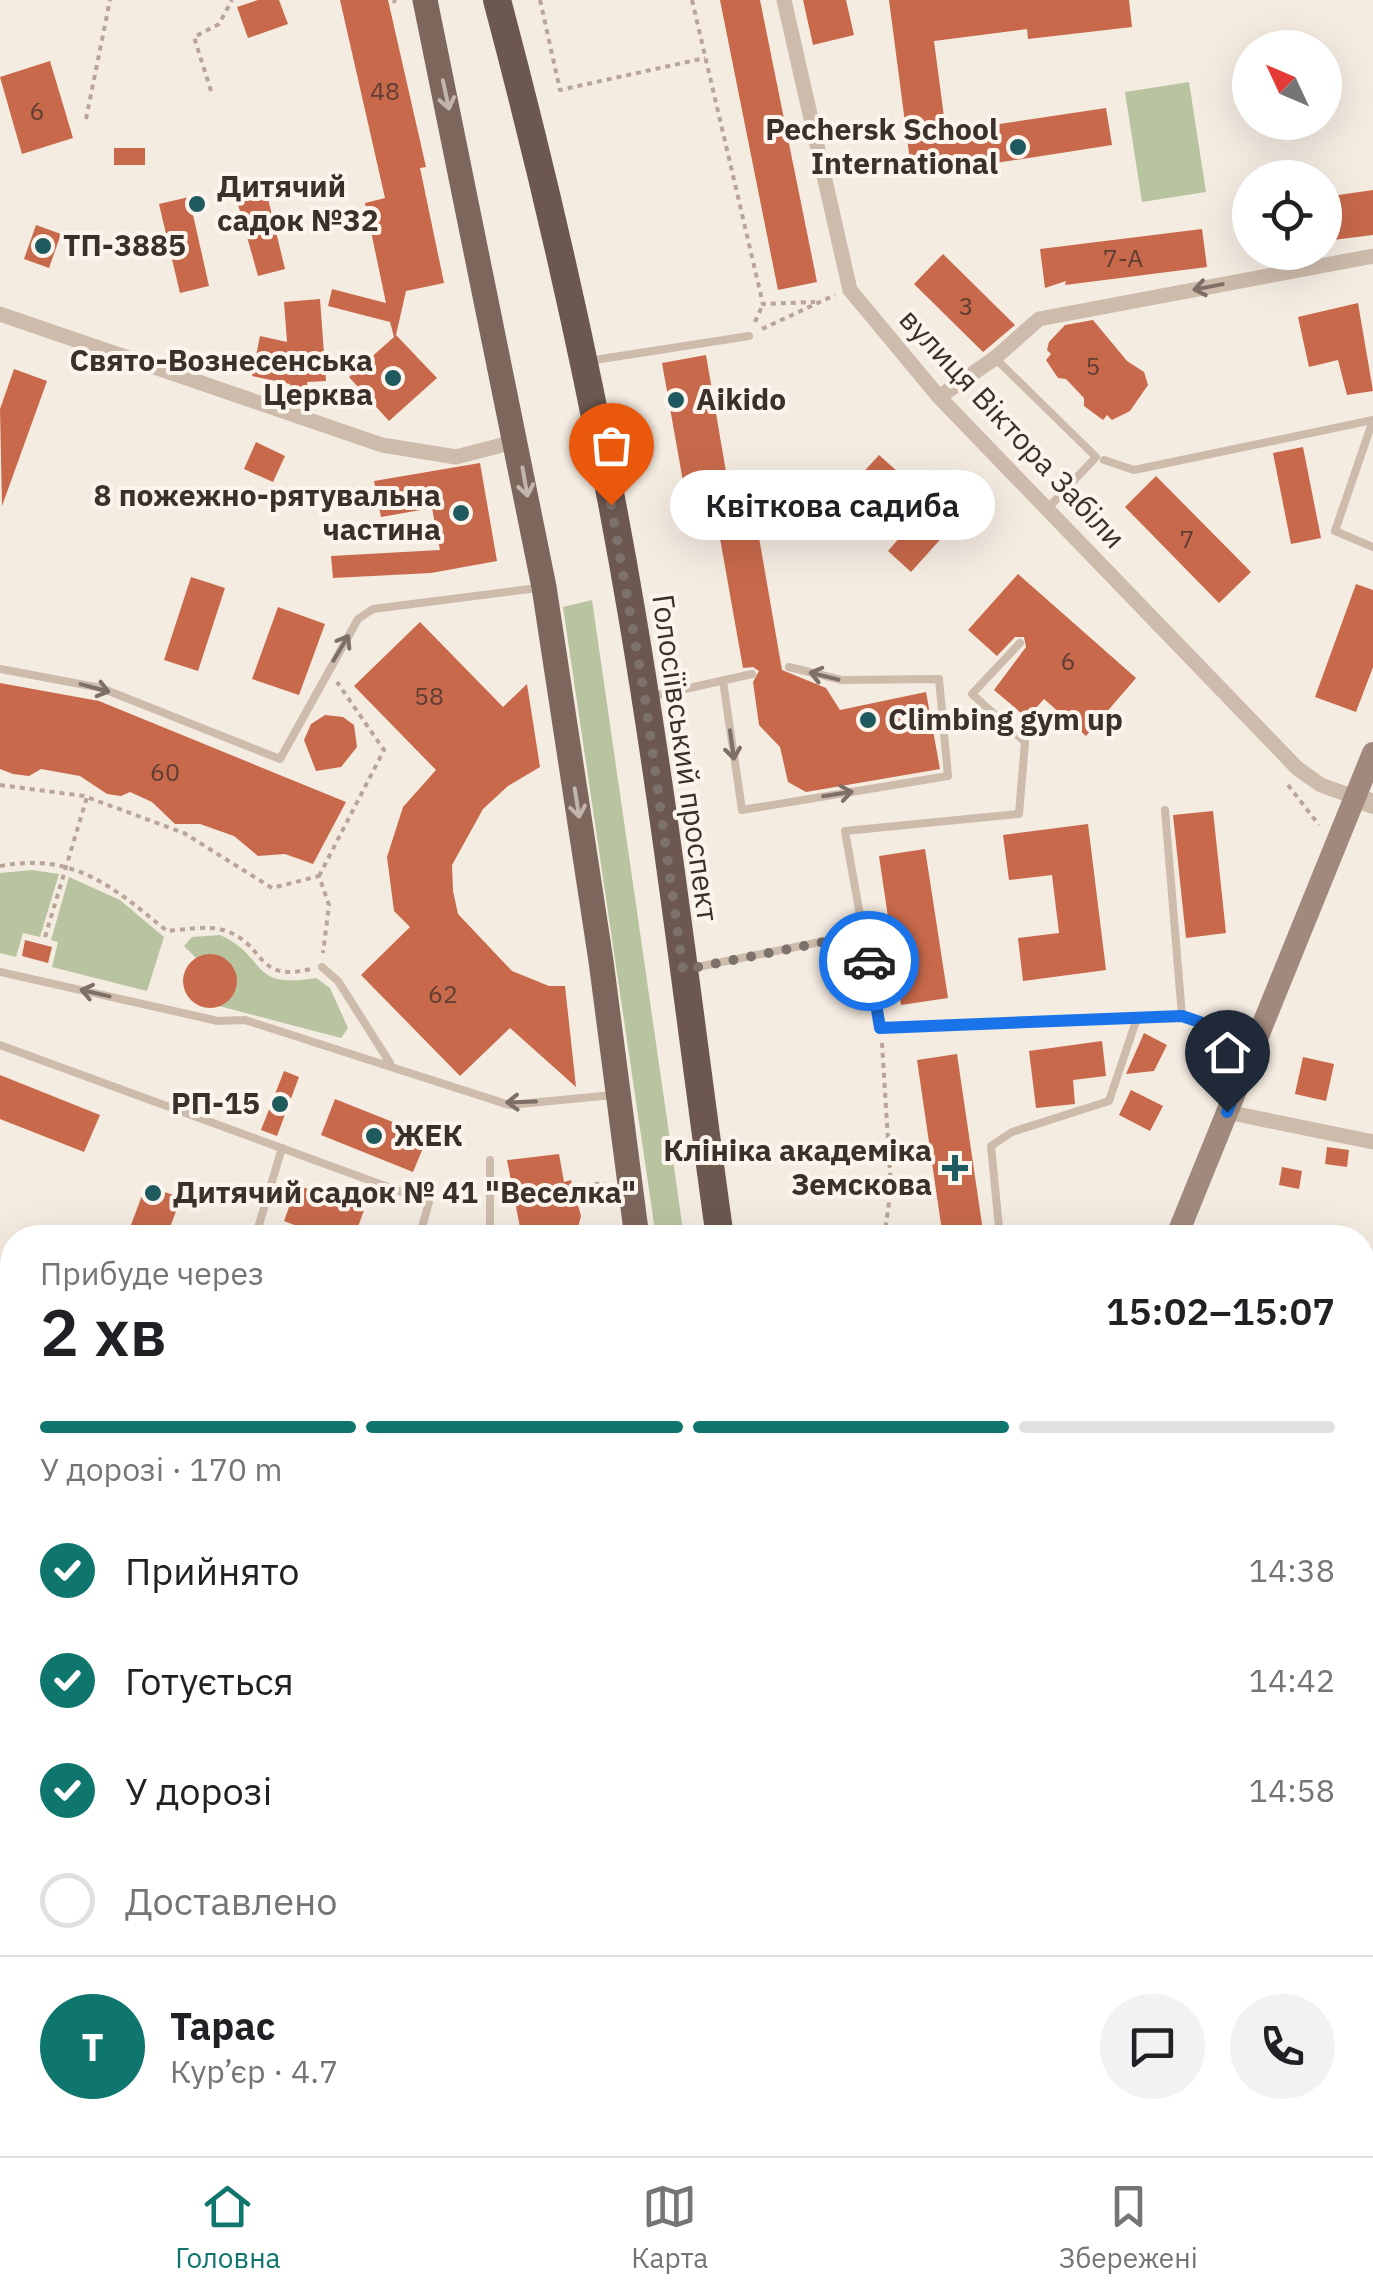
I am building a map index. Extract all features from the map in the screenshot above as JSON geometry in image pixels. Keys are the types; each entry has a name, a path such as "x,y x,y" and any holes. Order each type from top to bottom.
{"highway":[{"name":"Голосіївський проспект","path":"497,0 539,159 584,362 645,698 718,1225"}],"main road":[{"path":"425,0 518,441 544,587 635,1225"},
{"path":"1181,1225 1256,1041 1365,801 1373,753"}],"street":[{"name":"вулиця Віктора Забіли","path":"784,0 850,290 939,397 1298,769 1321,785 1365,801"},
{"path":"939,397 996,358 1038,319 1373,256"},
{"path":"0,314 382,445 456,457 518,441"},
{"path":"1227,1112 1373,1142"}],"lane":[{"path":"584,362 749,336"},
{"path":"996,358 1096,457 1046,510"},
{"path":"1104,460 1134,470 1372,422"},
{"path":"1372,422 1335,531 1373,547"},
{"path":"0,669 100,688 280,760 358,620 373,609 544,587"},
{"path":"1020,643 972,694 1025,742 1019,814 846,831 880,1028 1182,1016 1256,1041"},
{"path":"723,681 742,810 948,776 940,679 842,680 788,667"},
{"path":"645,698 752,674"},
{"path":"1165,810 1182,1016"},
{"path":"683,970 864,934"},
{"path":"322,967 338,982 390,1063"},
{"path":"0,972 218,1021 245,1020 390,1063 509,1105 618,1095"},
{"path":"190,1014 194,1003"},
{"path":"999,1225 991,1146 1012,1132 1109,1101 1137,1018"},
{"path":"0,1046 429,1202 423,1225"},
{"path":"258,1225 282,1148"},
{"path":"490,1160 490,1225"}],"path":[{"path":"86,118 110,0"},
{"path":"211,90 194,37 219,24 232,0"},
{"path":"540,0 560,90 704,58"},
{"path":"692,0 762,304 749,336"},
{"path":"749,336 815,302 850,290"},
{"path":"762,304 815,302"},
{"path":"0,785 87,797 184,833 272,888 318,876 384,750 328,669"},
{"path":"45,937 87,797"},
{"path":"0,866 27,861 66,866 117,890 167,931 220,928 246,940 262,963 286,975 322,967 329,905 318,876"},
{"path":"880,1028 891,1188 886,1225"},
{"path":"429,1202 605,1184"}],"green space":[{"path":"1189,82 1206,192 1142,202 1125,92"},
{"path":"592,600 682,1225 654,1225 563,607"},
{"path":"32,870 59,874 40,937 23,933 16,957 0,953 0,873"},
{"path":"69,877 120,900 164,937 147,991 52,967 58,942 51,940"},
{"path":"220,935 236,944 268,975 294,980 316,978 330,988 348,1028 341,1038 219,1006 233,995 234,969 213,955 196,958 184,946 192,937"}],"building":[{"path":"258,0 279,0 288,24 248,38 237,7"},
{"path":"340,0 388,0 426,167 420,168 444,283 406,291 396,335 437,378 389,421 349,377 394,337 390,322 328,306 332,289 386,303 365,203 385,198"},
{"path":"720,0 760,0 817,282 778,290"},
{"path":"803,0 846,0 854,35 813,45"},
{"path":"889,0 1129,0 1132,27 1028,39 1027,29 934,41 946,132 1106,108 1112,145 912,176"},
{"path":"50,61 73,138 22,154 0,77"},
{"path":"114,148 145,148 145,165 114,165"},
{"path":"264,182 285,269 258,276 234,190"},
{"path":"1373,190 1373,235 1342,239 1342,195"},
{"path":"189,197 209,286 180,293 159,204"},
{"name":"ТП-3885","path":"36,225 61,234 49,268 24,259"},
{"path":"1202,229 1207,267 1065,285 1066,281 1045,288 1040,249"},
{"path":"943,254 1015,325 983,352 914,284"},
{"path":"320,299 326,381 307,382 309,394 291,395 290,384 252,376 260,336 287,342 284,302"},
{"path":"1358,303 1373,391 1347,395 1338,360 1309,367 1298,317"},
{"path":"1093,320 1127,361 1144,372 1148,385 1130,411 1112,420 1107,415 1103,420 1084,406 1084,398 1066,379 1058,378 1046,360 1051,354 1047,350 1049,342 1065,325"},
{"path":"706,355 732,507 753,503 782,670 826,688 840,710 926,692 940,769 806,792 788,782 780,747 759,725 753,682 759,671 743,668 715,510 689,515 662,363"},
{"path":"14,369 47,381 2,506 0,409"},
{"path":"256,442 285,456 273,482 244,469"},
{"path":"1303,447 1321,538 1291,544 1273,453"},
{"path":"879,455 955,523 911,572 888,551 907,529 877,502 859,522 837,501"},
{"name":"8 пожежно-рятувальна частина","path":"480,463 497,561 431,573 333,578 331,556 440,550 432,508 381,517 374,481"},
{"path":"1156,476 1251,572 1219,603 1125,507"},
{"path":"1018,574 1136,678 1086,736 1044,699 1027,718 994,690 1026,647 1024,637 1015,637 997,656 968,630"},
{"path":"191,577 225,588 198,671 164,660"},
{"path":"1356,584 1373,590 1373,667 1356,712 1315,697"},
{"path":"278,607 325,624 299,695 252,679"},
{"path":"420,622 503,707 527,684 540,767 508,786 483,809 452,865 453,891 458,914 512,971 549,986 565,986 576,1087 510,1028 460,1076 361,975 410,927 394,911 387,857 403,807 436,770 354,686"},
{"path":"0,683 99,701 346,802 313,864 285,854 258,856 234,836 200,824 175,824 152,802 130,792 121,796 107,794 80,776 41,769 29,776 13,774 0,769"},
{"path":"325,715 343,717 354,725 357,747 341,767 316,771 304,740 311,724"},
{"path":"1213,811 1226,933 1186,938 1173,815"},
{"path":"1088,824 1106,970 1023,981 1018,938 1059,933 1052,875 1009,880 1003,835"},
{"path":"925,849 948,998 901,1005 879,856"},
{"path":"25,940 52,947 48,963 22,956"},
{"path":"210,954 229,962 237,981 229,1000 210,1008 191,1000 183,981 191,962"},
{"path":"1144,1033 1167,1045 1154,1071 1126,1074"},
{"path":"1102,1041 1106,1076 1073,1080 1075,1104 1036,1108 1029,1051"},
{"path":"957,1054 982,1225 941,1225 917,1060"},
{"path":"1303,1057 1334,1064 1326,1101 1295,1094"},
{"name":"РП-15","path":"284,1071 299,1077 277,1136 261,1130"},
{"path":"0,1075 100,1115 84,1152 0,1119"},
{"path":"1131,1090 1163,1106 1150,1131 1119,1115"},
{"name":"ЖЕК","path":"335,1099 428,1136 413,1172 321,1135"},
{"path":"1327,1147 1349,1150 1347,1167 1325,1164"},
{"path":"559,1154 564,1182 571,1180 581,1216 579,1225 520,1225 507,1160"},
{"path":"1282,1167 1302,1171 1299,1189 1279,1185"},
{"path":"146,1185 181,1198 171,1225 131,1225"},
{"path":"297,1185 364,1210 359,1225 294,1225 284,1221"}],"way so far":[{"path":"611,505 632,612 683,970 864,934 869,961"}],"place":[{"name":"Pechersk School International","path":"1018,147"},
{"name":"Дитячий садок №32","path":"197,204"},
{"name":"ТП-3885","path":"43,246"},
{"name":"Свято-Вознесенська Церква","path":"393,378"},
{"name":"Aikido","path":"676,400"},
{"name":"Квіткова садиба","path":"611,505"},
{"name":"8 пожежно-рятувальна частина","path":"461,513"},
{"name":"Climbing gym up","path":"868,720"},
{"name":"РП-15","path":"280,1104"},
{"name":"ЖЕК","path":"374,1136"},
{"name":"Клініка академіка Земскова","path":"955,1168"},
{"name":"Дитячий садок № 41 \"Веселка\"","path":"153,1193"}],"route":[{"path":"869,961 880,1028 1182,1016 1256,1041 1227,1112"}]}
